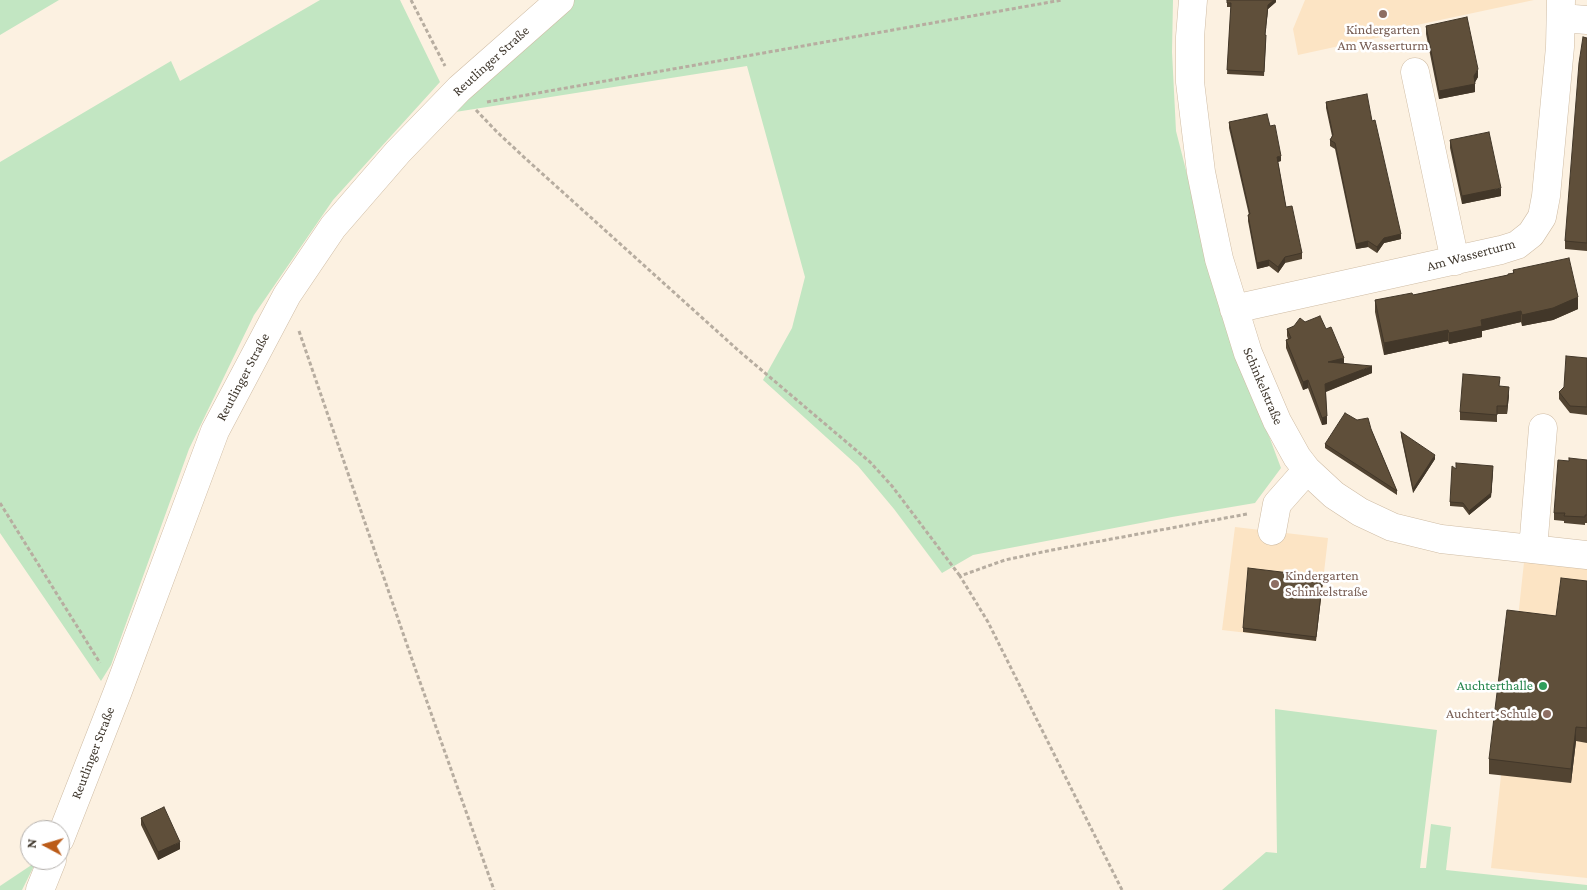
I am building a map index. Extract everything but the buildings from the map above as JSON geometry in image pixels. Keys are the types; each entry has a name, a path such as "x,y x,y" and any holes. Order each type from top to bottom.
{"street":[{"name":"Reutlinger Straße","path":"67,820 118,691 215,431 287,295 333,227 398,152 465,97 560,0"},
{"name":"Schinkelstraße","path":"1192,0 1190,82 1196,138 1211,221 1248,354 1289,444 1308,470 1334,495 1373,519 1392,527 1428,537 1587,555"},
{"name":"Am Wasserturm","path":"1234,309 1517,245 1531,234 1542,217 1570,12"},
{"path":"1414,72 1455,260"},
{"path":"1533,550 1543,428"},
{"path":"1272,531 1277,504 1308,470"},
{"path":"40,890 48,870"}],"path":[{"path":"411,0 465,97 497,132 739,351 870,462 892,486 960,576 988,622 1122,890"},
{"path":"482,103 1062,0"},
{"path":"287,295 415,668 494,890"},
{"path":"0,502 118,691"},
{"path":"960,576 1005,560 1249,514 1277,504"}],"shaded area":[{"name":"Kindergarten Am Wasserturm","path":"1305,0 1534,0 1398,29 1399,33 1298,55 1293,29"},
{"name":"Kindergarten Schinkelstraße","path":"1235,527 1328,538 1316,641 1222,630"},
{"name":"Auchtert-Schule","path":"1525,553 1587,560 1587,878 1491,868"}],"green space":[{"path":"0,0 59,0 0,35"},
{"path":"320,0 400,0 440,82 333,200 254,315 189,449 111,665 101,681 0,533 0,162 171,61 180,81"},
{"path":"560,0 1173,0 1172,52 1176,131 1222,311 1281,468 1255,503 973,555 942,573 894,509 858,466 763,380 792,328 805,277 747,66 449,113"},
{"path":"1275,709 1437,730 1420,868 1426,868 1431,824 1451,827 1446,870 1587,885 1587,890 1222,890 1266,852 1277,853"},
{"path":"24,870 32,870 22,890 0,890 0,886"}],"place":[{"name":"Kindergarten Am Wasserturm","path":"1383,14"},
{"name":"Kindergarten Schinkelstraße","path":"1275,584"},
{"name":"Auchterthalle","path":"1543,686"},
{"name":"Auchtert-Schule","path":"1547,714"}]}
